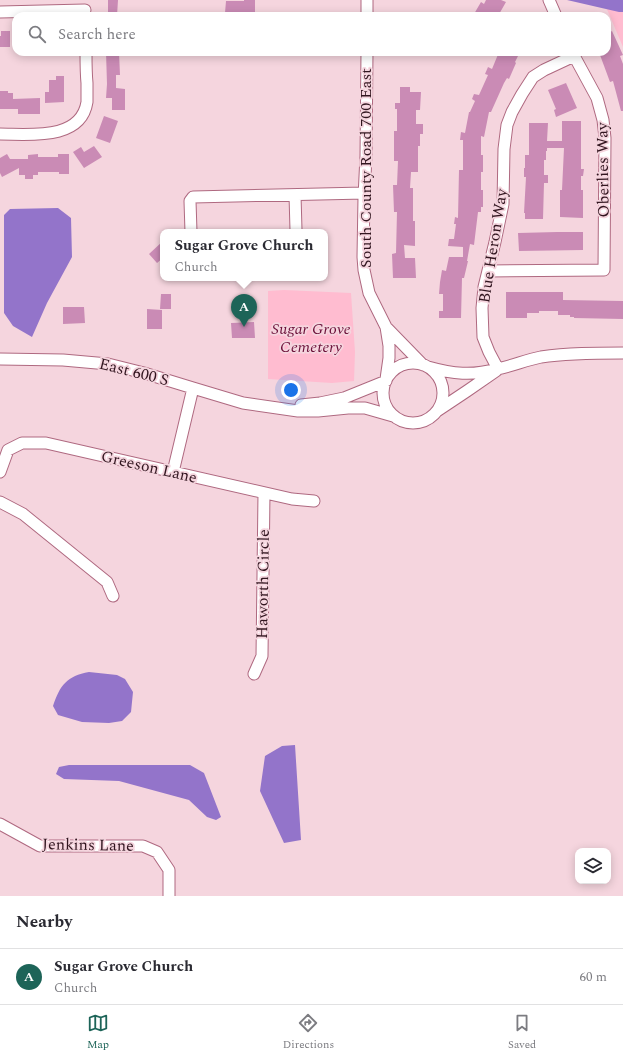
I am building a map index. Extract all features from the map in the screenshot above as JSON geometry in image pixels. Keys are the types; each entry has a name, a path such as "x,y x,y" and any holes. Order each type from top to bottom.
{"street":[{"path":"367,0 367,12"},
{"path":"549,0 554,12"},
{"path":"0,12 85,9"},
{"path":"0,134 50,134 68,128 74,124 83,114 87,100 86,56"},
{"name":"South County Road 700 East","path":"367,56 363,258 369,293 386,327 389,346 386,380"},
{"name":"Blue Heron Way","path":"498,369 483,337 482,308 484,287 503,204 504,149 507,125 512,112 533,77 569,56"},
{"name":"Oberlies Way","path":"488,271 604,270 605,138 603,120 597,98 574,56"},
{"path":"191,229 190,200 193,197 364,193"},
{"path":"295,195 296,229"},
{"name":"South County Road 700 East","path":"386,327 426,366"},
{"path":"393,416 389,412 384,402 383,390 386,380 394,370 403,365 413,364 450,373 463,374 498,369 525,360 556,355 623,352"},
{"name":"East 600 S","path":"0,359 63,360 108,364 144,373 243,403 264,406"},
{"path":"426,366 439,378 442,387 442,402 437,411"},
{"path":"264,406 298,411 365,408 393,416 403,422 414,424 430,418 437,411 498,369"},
{"path":"264,406 300,405 334,400 354,395 386,380"},
{"path":"173,472 193,388"},
{"name":"Greeson Lane","path":"0,472 8,450 22,443 46,443 264,493 292,499 314,501"},
{"name":"Haworth Circle","path":"254,674 262,656 264,493"},
{"path":"0,502 23,514 107,582 113,596"},
{"name":"Jenkins Lane","path":"0,824 40,846 143,846 157,852 169,870 169,896"}],"green space":[{"path":"603,0 623,0 623,47 611,19 611,12 608,12"},
{"name":"Sugar Grove Cemetery","path":"284,290 351,293 355,352 354,381 332,383 268,379 268,291"}],"shaded area":[{"path":"567,0 623,0 623,12 619,12"},
{"path":"58,208 71,218 72,257 47,303 32,337 13,326 4,313 4,215 10,209"},
{"path":"89,672 117,675 125,679 133,692 131,712 122,721 109,723 82,722 58,715 53,706 58,692 70,679"},
{"path":"295,745 301,840 284,843 260,791 265,756 282,746"},
{"path":"69,765 190,765 204,773 221,817 216,820 207,817 189,800 119,781 64,779 56,774 59,767"}],"building":[{"path":"108,0 118,0 117,12 108,12"},
{"path":"255,0 255,12 225,12 226,1"},
{"path":"486,0 501,0 506,2 500,12 475,12 481,2 484,4"},
{"path":"1,31 10,31 10,47 0,47"},
{"path":"611,32 623,55 620,56 623,64 623,111 621,111 613,81 610,82 600,56 611,56"},
{"path":"106,56 119,56 120,75 116,75 116,88 125,89 125,110 112,110 112,98 106,98"},
{"path":"497,56 518,56 509,79 507,78 491,112 489,112 484,137 481,136 483,172 481,172 481,190 483,190 483,207 481,207 481,212 478,212 474,245 470,244 464,278 462,278 461,318 439,318 439,311 443,311 443,294 439,294 442,270 446,271 449,257 463,257 463,247 448,246 449,239 454,239 456,224 454,224 455,217 458,218 459,170 463,170 463,140 460,140 461,132 465,133 469,112 475,101 472,99 474,94 479,95 488,75 485,74 488,67 492,69"},
{"path":"56,76 64,76 64,102 45,103 45,92 49,92 49,80 56,80"},
{"path":"566,83 577,108 556,117 554,110 556,109 548,90"},
{"path":"400,87 410,87 410,92 421,92 420,110 416,110 416,124 423,124 423,134 420,134 420,146 418,146 418,172 411,172 410,188 413,188 415,246 404,245 405,258 415,258 416,278 393,278 392,254 396,253 397,212 394,212 393,185 397,185 398,161 394,161 394,131 397,131 397,109 395,109 395,103 400,103"},
{"path":"0,91 8,91 8,93 13,93 13,99 40,98 40,114 18,114 18,109 0,109"},
{"path":"104,116 118,121 110,143 96,138"},
{"path":"562,121 581,121 581,169 584,169 583,176 581,176 581,190 583,190 583,218 560,217 560,190 562,190 564,148 547,148 546,160 544,160 544,175 548,175 548,183 544,183 543,219 525,219 526,177 524,177 524,168 525,155 529,155 529,123 548,123 547,141 562,141"},
{"path":"94,146 102,157 84,168 73,152 81,147 84,152"},
{"path":"7,154 10,159 28,159 28,155 38,154 38,157 58,157 58,154 69,154 69,174 59,174 59,172 38,172 38,175 33,175 33,179 25,179 25,175 19,175 19,168 2,177 0,173 0,158"},
{"path":"583,232 583,250 519,251 518,233"},
{"path":"160,244 160,260 157,263 149,254"},
{"path":"506,292 563,292 563,300 623,301 623,319 574,318 570,317 570,315 558,315 558,311 539,311 539,313 527,313 527,318 506,318"},
{"path":"161,294 171,294 171,309 160,309"},
{"path":"63,307 84,307 85,323 63,324"},
{"path":"147,309 162,310 162,329 147,329"},
{"path":"254,322 255,338 232,338 231,323"}],"place":[{"name":"Sugar Grove Church","path":"244,327"}]}
